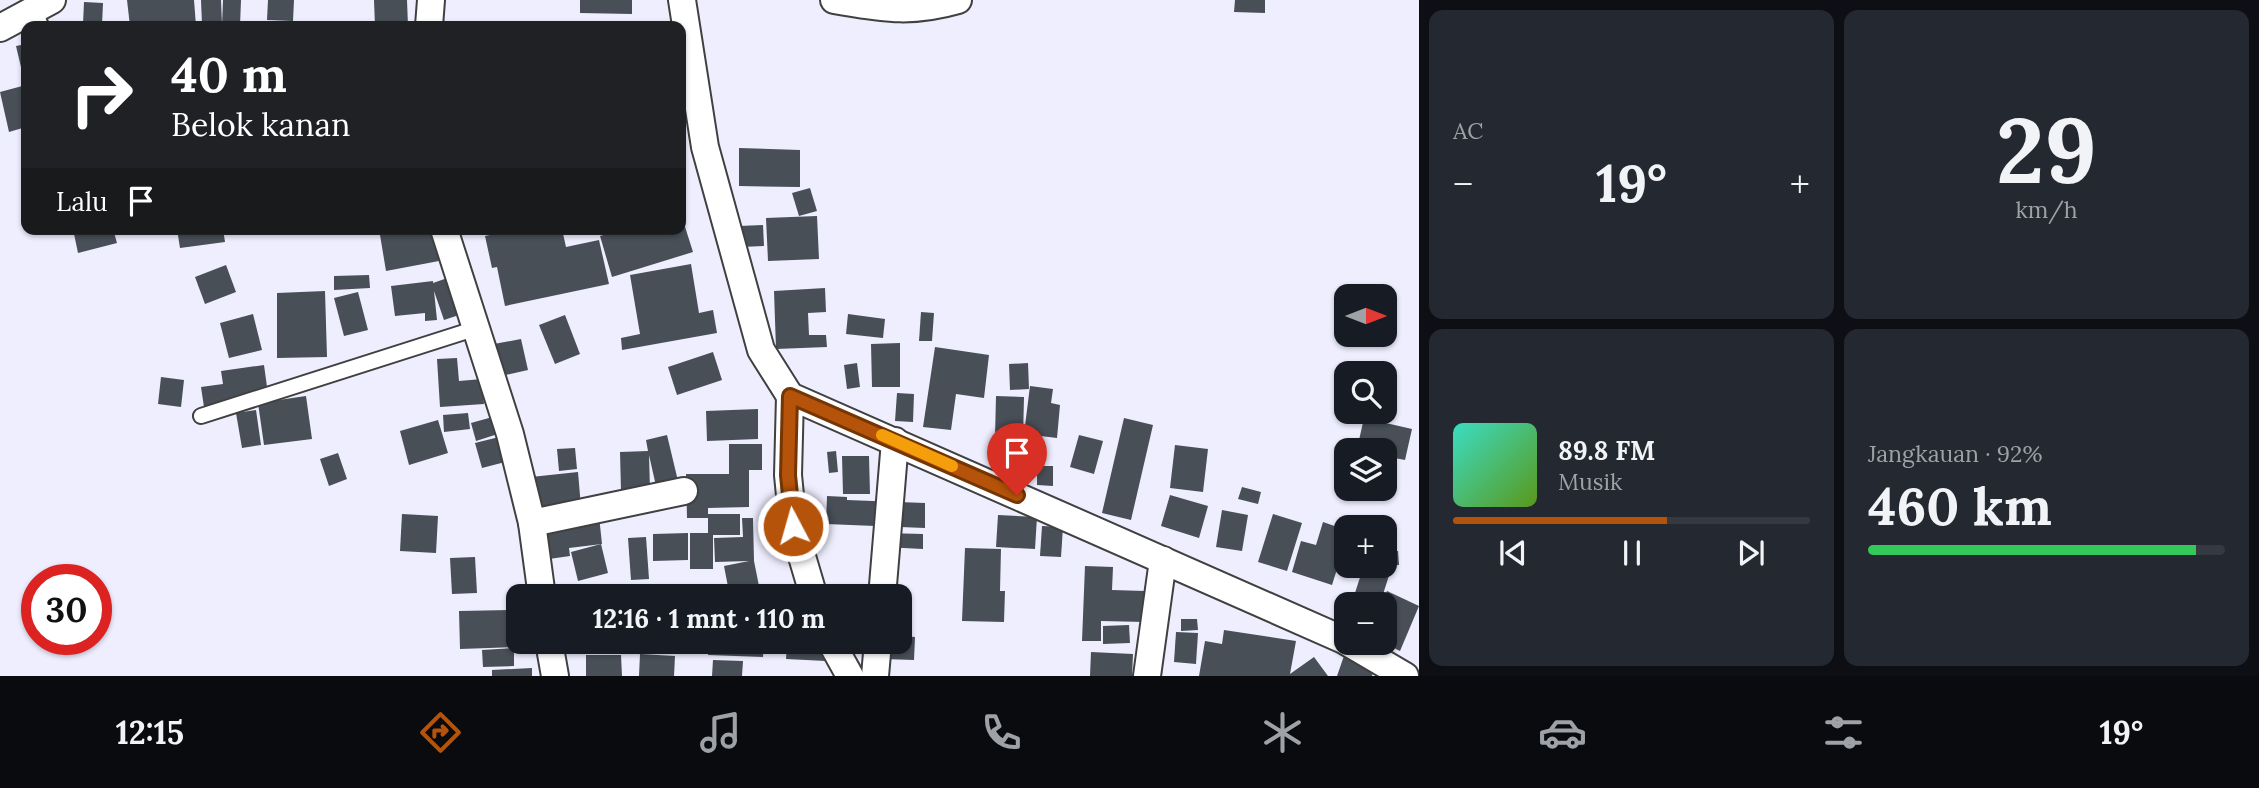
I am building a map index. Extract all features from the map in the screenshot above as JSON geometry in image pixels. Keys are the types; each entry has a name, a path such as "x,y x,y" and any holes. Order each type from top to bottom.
{"street":[{"path":"429,21 431,0"},
{"path":"682,0 686,21"},
{"path":"834,0 897,10 934,7 958,0"},
{"path":"0,28 42,12"},
{"path":"686,24 709,161 761,349 790,396 788,475 793,526 810,584"},
{"path":"446,235 510,434 532,523 540,584"},
{"path":"790,396 1334,636"},
{"path":"883,584 895,441"},
{"path":"532,523 684,491"},
{"path":"1147,676 1163,560"},
{"path":"551,654 555,676"},
{"path":"838,654 850,676"},
{"path":"875,676 877,654"},
{"path":"1369,655 1405,676"}],"lane":[{"path":"201,416 477,328"}],"building":[{"path":"127,0 194,0 196,21 129,21"},
{"path":"201,0 221,0 222,21 202,21"},
{"path":"223,0 241,0 240,21 222,21"},
{"path":"268,0 294,0 293,21 267,20"},
{"path":"374,0 407,0 408,21 375,21"},
{"path":"580,0 632,0 632,14 580,13"},
{"path":"1235,0 1265,0 1265,13 1234,12"},
{"path":"84,2 103,3 102,21 83,21"},
{"path":"21,45 21,67 16,46"},
{"path":"21,86 21,128 9,132 0,92"},
{"path":"739,148 800,150 800,187 739,186"},
{"path":"810,188 817,211 799,216 792,193"},
{"path":"817,216 819,259 768,261 766,218"},
{"path":"763,225 764,246 740,247 739,226"},
{"path":"686,230 693,252 612,277 600,236 686,235"},
{"path":"74,235 115,235 117,243 78,253"},
{"path":"178,235 224,235 225,242 180,248"},
{"path":"380,235 435,235 439,261 386,271"},
{"path":"563,235 566,247 599,240 609,284 505,306 497,267 492,268 485,236"},
{"path":"691,264 699,313 713,310 717,333 622,350 621,338 640,334 630,275"},
{"path":"226,265 236,292 205,304 195,277"},
{"path":"369,275 370,288 334,290 334,276"},
{"path":"456,275 468,312 444,320 434,291 437,320 425,321 425,313 395,316 391,286 433,283"},
{"path":"825,288 826,312 808,313 809,335 826,335 827,347 776,349 774,291"},
{"path":"325,291 327,357 277,358 277,293"},
{"path":"358,292 368,330 344,336 334,298"},
{"path":"921,312 934,313 932,341 919,341"},
{"path":"253,314 262,350 229,358 220,323"},
{"path":"848,314 885,319 883,338 846,334"},
{"path":"565,315 580,354 555,364 539,325"},
{"path":"521,339 528,370 501,376 494,344"},
{"path":"900,343 900,387 872,387 871,344"},
{"path":"935,347 989,355 984,398 956,394 951,430 923,427"},
{"path":"713,352 722,380 677,395 668,367"},
{"path":"457,358 459,381 482,379 484,404 440,407 437,359"},
{"path":"857,363 860,387 847,389 844,365"},
{"path":"1028,363 1029,389 1010,390 1009,364"},
{"path":"264,365 268,394 204,407 201,387 223,384 221,371"},
{"path":"161,377 184,380 181,407 158,404"},
{"path":"1030,386 1053,389 1051,403 1060,405 1057,438 1024,434"},
{"path":"897,393 914,394 913,422 895,421"},
{"path":"306,396 312,439 264,445 258,403"},
{"path":"996,396 1024,397 1023,438 995,437"},
{"path":"758,409 758,439 707,441 706,411"},
{"path":"256,410 261,445 242,448 236,413"},
{"path":"468,413 470,429 444,432 443,415"},
{"path":"496,416 501,433 476,441 471,423"},
{"path":"1124,418 1153,425 1131,520 1102,513"},
{"path":"438,420 448,453 409,465 400,431"},
{"path":"1363,424 1390,424 1412,429 1405,460 1397,458 1397,438 1359,438"},
{"path":"667,435 678,481 656,486 649,455 650,490 621,491 620,452 648,451 646,440"},
{"path":"1079,435 1103,441 1094,474 1070,467"},
{"path":"503,436 509,461 482,468 475,443"},
{"path":"1000,443 1022,443 1023,471 1000,472"},
{"path":"729,444 762,444 762,470 749,470 749,507 708,508 708,514 740,514 740,535 713,535 713,569 690,569 690,533 708,533 708,518 687,518 686,474 729,474"},
{"path":"1175,445 1208,449 1203,492 1170,488"},
{"path":"575,448 577,469 559,471 557,449"},
{"path":"836,451 838,472 829,473 827,452"},
{"path":"338,453 347,479 329,486 320,459"},
{"path":"842,456 869,456 870,494 843,494"},
{"path":"1037,466 1053,466 1053,486 1037,485"},
{"path":"578,472 581,507 535,513 531,477"},
{"path":"1242,487 1261,492 1258,504 1238,499"},
{"path":"1170,495 1208,506 1199,538 1161,526"},
{"path":"827,496 847,497 847,500 925,503 925,528 826,524"},
{"path":"1222,510 1248,515 1242,551 1216,547"},
{"path":"402,514 438,516 436,553 400,551"},
{"path":"1273,514 1302,523 1287,571 1258,562"},
{"path":"998,515 1037,517 1035,549 996,547"},
{"path":"599,516 602,544 569,548 570,556 542,560 538,523"},
{"path":"742,518 753,518 754,561 759,584 727,584 724,566 749,561 715,562 714,538 743,537"},
{"path":"1323,522 1334,526 1332,585 1292,572 1301,541 1316,545"},
{"path":"1042,526 1063,527 1061,557 1040,556"},
{"path":"688,533 688,560 653,561 653,534"},
{"path":"885,533 923,534 923,549 884,547"},
{"path":"646,537 649,579 631,580 628,538"},
{"path":"601,544 608,573 578,581 571,552"},
{"path":"965,548 1001,549 1000,591 1005,591 1004,622 962,621"},
{"path":"475,557 477,593 452,594 450,558"},
{"path":"1085,566 1113,567 1112,590 1145,591 1145,622 1101,621 1101,641 1082,641"},
{"path":"1360,578 1388,578 1384,592 1355,592"},
{"path":"1397,596 1419,606 1400,651 1397,650"},
{"path":"506,610 506,647 460,649 459,611"},
{"path":"1181,619 1197,619 1198,630 1181,631"},
{"path":"1129,625 1130,643 1103,644 1103,626"},
{"path":"1224,630 1296,641 1290,674 1314,657 1328,676 1199,676 1205,641 1222,644"},
{"path":"1176,632 1198,633 1196,664 1174,662"},
{"path":"912,637 915,637 914,660 884,659 884,654 912,654"},
{"path":"506,648 506,654 514,654 514,666 483,667 482,650"},
{"path":"1091,652 1133,654 1132,676 1090,676"},
{"path":"640,654 675,656 674,676 639,676"},
{"path":"708,654 763,654 763,657"},
{"path":"786,654 826,654 826,661 786,659"},
{"path":"586,655 621,655 622,676 586,676"},
{"path":"1344,655 1376,664 1372,676 1337,676"},
{"path":"713,660 743,661 742,676 712,676"},
{"path":"532,668 532,676 492,676 492,670"}],"slow traffic":[{"path":"882,435 952,466"}],"route":[{"path":"793,526 788,475 790,396 1017,495"}]}
